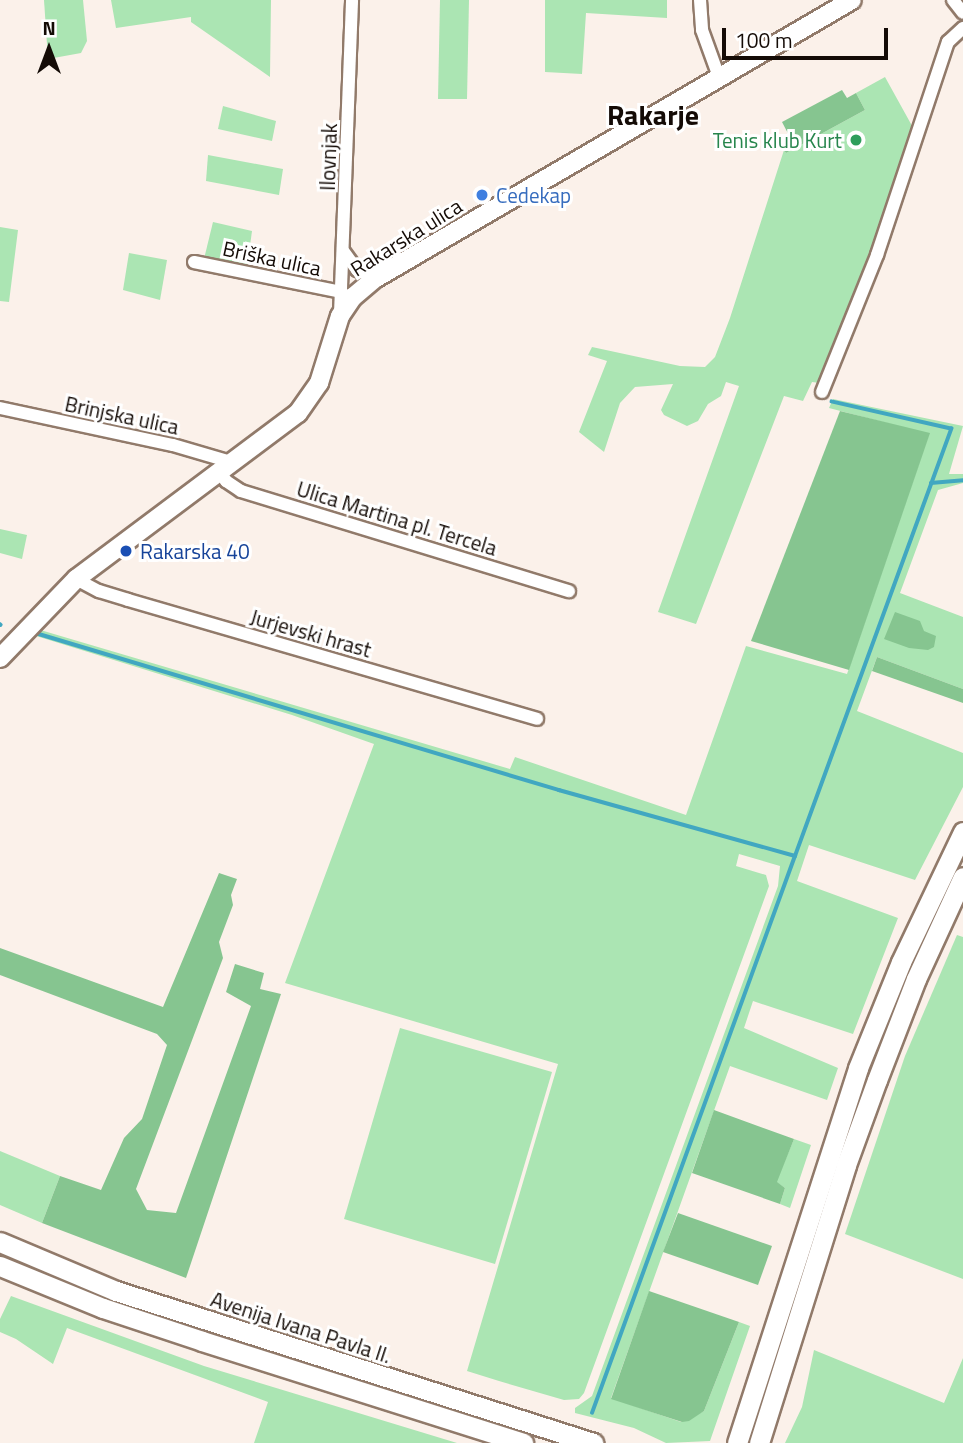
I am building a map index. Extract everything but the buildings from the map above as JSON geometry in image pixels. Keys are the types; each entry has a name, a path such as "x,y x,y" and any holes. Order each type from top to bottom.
{"main road":[{"name":"Rakarska ulica","path":"2,656 76,579 227,468 309,402 319,383 340,316 353,297 376,278 852,0"},
{"path":"737,1443 858,1068 901,962 963,832"},
{"path":"759,1443 855,1141 916,979 963,877"},
{"name":"Avenija Ivana Pavla II.","path":"0,1242 116,1291 593,1443"},
{"path":"0,1266 103,1308 214,1346 523,1443"},
{"path":"727,1443 734,1424 746,1413"}],"street":[{"name":"Ilovnjak","path":"340,316 352,0"},
{"path":"700,0 702,30 719,77"},
{"path":"953,0 963,13"},
{"path":"822,392 877,255 948,42 963,28"},
{"path":"344,252 357,270 376,278"},
{"name":"Briška ulica","path":"194,262 342,292"},
{"name":"Brinjska ulica","path":"0,408 173,445 227,468"},
{"name":"Ulica Martina pl. Tercela","path":"227,468 226,481 242,491 569,591"},
{"name":"Jurjevski hrast","path":"76,579 118,597 537,719"}],"green space":[{"path":"44,0 83,0 87,41 81,53 48,59"},
{"path":"111,0 271,0 270,77 191,22 191,17 116,28"},
{"path":"440,0 469,0 467,99 438,99"},
{"path":"545,0 667,0 667,18 586,13 582,74 545,72"},
{"path":"885,77 916,133 872,254 820,383 812,382 803,401 784,396 696,624 658,612 739,386 726,382 721,396 708,404 698,421 687,426 664,415 661,410 673,384 635,387 620,403 604,452 579,432 607,361 588,355 592,347 680,366 705,367 715,357 730,318 784,150 786,153 865,110 856,93"},
{"path":"842,90 847,98 856,93 865,110 786,153 784,150 794,145 782,122"},
{"path":"223,106 276,121 272,141 218,129"},
{"path":"208,155 283,169 279,195 206,181"},
{"path":"213,222 252,231 247,268 204,259"},
{"path":"0,227 18,230 9,302 0,301"},
{"path":"129,253 167,260 160,300 123,290"},
{"path":"833,399 963,426 949,474 963,474 963,483 938,490 900,593 963,617 963,689 877,657 857,711 963,753 963,787 915,880 809,845 797,881 898,918 853,1034 753,1001 744,1028 838,1068 827,1100 730,1066 611,1398 681,1422 704,1411 739,1322 750,1326 710,1441 666,1443 634,1428 575,1413 575,1408 592,1396 778,886 780,866 739,854 736,866 766,875 769,886 584,1393 579,1399 564,1400 499,1381 467,1371 558,1064 285,983 374,744 292,715 33,635 37,629 510,769 515,757 686,815 746,646 847,674 929,434 829,408"},
{"path":"840,411 930,433 849,670 751,641"},
{"path":"0,529 27,535 22,559 0,553"},
{"path":"895,612 920,621 924,631 936,636 934,647 928,650 909,648 884,639"},
{"path":"877,657 963,689 963,703 872,671"},
{"path":"219,873 237,879 231,895 233,905 219,942 223,958 136,1189 147,1210 176,1213 251,1006 226,992 235,964 264,973 260,989 281,994 186,1278 42,1223 60,1176 101,1190 124,1138 142,1119 167,1045 157,1034 0,975 0,948 163,1007"},
{"path":"957,935 963,937 963,1279 845,1234 905,1056"},
{"path":"400,1028 552,1072 495,1264 344,1219"},
{"path":"714,1110 794,1139 777,1182 785,1188 780,1204 692,1173"},
{"path":"794,1139 811,1145 790,1208 780,1204 785,1188 776,1182"},
{"path":"0,1151 60,1176 42,1223 0,1205"},
{"path":"678,1213 772,1246 758,1285 663,1252"},
{"path":"649,1291 739,1322 704,1411 689,1421 682,1422 611,1399"},
{"path":"11,1296 204,1366 457,1443 254,1443 268,1402 67,1328 53,1364 16,1339 0,1332 0,1319"},
{"path":"814,1350 944,1403 963,1358 963,1443 785,1443 802,1407"}],"waterway":[{"path":"39,634 559,790 795,856 951,429 832,402"},
{"path":"931,483 963,480"},
{"path":"592,1413 795,856"}],"place":[{"name":"Tenis klub Kurt","path":"856,140"},
{"name":"Cedekap","path":"482,195"},
{"name":"Rakarska 40","path":"126,551"}],"district":[{"name":"Rakarje","path":"653,115"}]}
